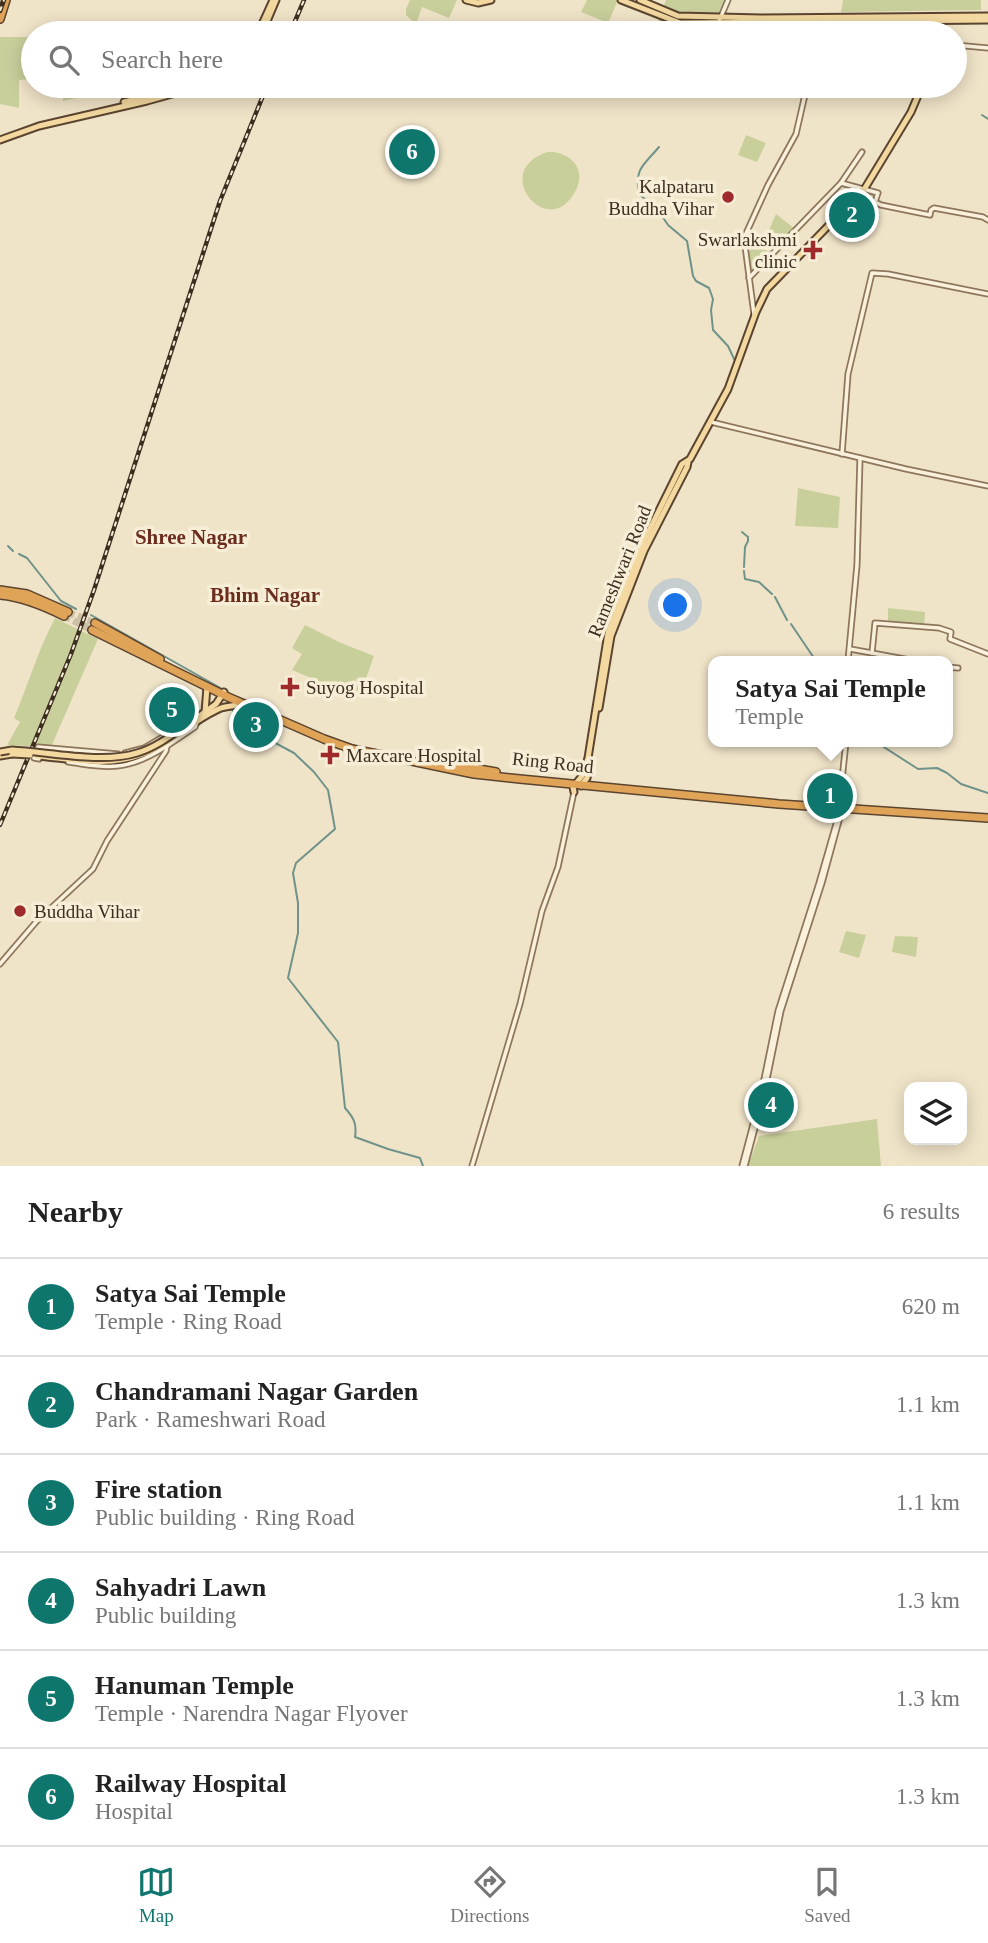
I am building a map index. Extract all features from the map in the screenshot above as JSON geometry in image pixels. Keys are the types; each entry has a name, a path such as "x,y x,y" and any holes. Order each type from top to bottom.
{"highway":[{"path":"0,19 3,2"},
{"path":"0,593 27,594 62,612"},
{"name":"Ring Road","path":"580,783 481,770 368,748 327,735 226,695 207,687 149,657 96,627 110,639 149,657 226,695 242,704 352,749 474,774 788,801 840,809 987,816"}],"main road":[{"path":"265,21 274,0"},
{"path":"466,0 478,3 489,0"},
{"path":"621,0 675,21"},
{"path":"639,0 678,16 710,20"},
{"path":"700,21 988,18"},
{"path":"788,21 818,20"},
{"path":"0,139 39,126 150,98"},
{"path":"580,783 611,636 644,551 687,467 687,462 728,389 767,289 865,188 917,98"},
{"path":"205,712 207,687"},
{"path":"220,709 226,695"},
{"path":"193,723 226,695"},
{"path":"0,754 18,750 102,758 122,757 157,745 220,709 242,704"}],"street":[{"path":"720,20 728,0"},
{"path":"967,46 988,48"},
{"path":"755,316 744,238 796,134 804,98"},
{"path":"749,278 841,183 862,152"},
{"path":"841,183 878,193 876,202 881,205 930,215 934,208 988,220"},
{"path":"842,454 848,374 872,273 988,294"},
{"path":"711,422 988,486"},
{"path":"847,656 860,458"},
{"path":"848,656 857,565 856,531"},
{"path":"872,653 875,623 939,628 951,632 950,639 988,654"},
{"path":"850,649 888,656"},
{"path":"953,668 958,668"},
{"path":"188,720 193,723 195,727 151,756 118,766 34,758 38,747 122,754 144,748 188,720"},
{"path":"0,964 36,922 93,869 107,841 167,746"},
{"path":"744,1166 762,1101 781,1011 822,883 840,809 847,747"},
{"path":"472,1166 520,1004 542,911 558,867 580,783"}],"green space":[{"path":"410,0 457,0 449,18 422,7 417,21 413,21 406,15"},
{"path":"587,0 618,0 609,21 581,12"},
{"path":"666,0 724,0 715,21 658,21"},
{"path":"843,0 981,0 981,10 841,12"},
{"path":"0,37 21,37 19,108 0,104"},
{"path":"746,135 766,143 757,162 738,155"},
{"path":"548,152 556,152 569,158 578,168 579,175 576,190 565,205 552,209 539,206 529,198 523,186 523,173 531,161"},
{"path":"865,189 877,194 874,202 842,238 829,227"},
{"path":"776,214 794,228 786,238 769,230"},
{"path":"746,241 772,253 750,276"},
{"path":"798,488 840,497 838,528 795,526"},
{"path":"888,608 925,612 924,626 888,623"},
{"path":"55,618 98,639 51,747 7,745 20,722 14,718"},
{"path":"305,625 374,656 359,698 292,670 302,654 292,648"},
{"path":"846,931 866,935 859,958 839,952"},
{"path":"895,936 918,937 916,957 892,952"},
{"path":"877,1119 881,1166 748,1166 759,1136"}],"waterway":[{"path":"982,115 988,119"},
{"path":"659,147 639,172 639,194 687,241 693,276 696,281 709,288 713,299 713,330 728,346 735,361"},
{"path":"742,532 748,537 744,567"},
{"path":"8,546 13,551"},
{"path":"19,554 27,558 61,601 76,609"},
{"path":"744,571 745,579 759,582 772,594"},
{"path":"775,597 787,620"},
{"path":"91,615 224,690"},
{"path":"791,624 813,656"},
{"path":"232,709 240,724 294,753 328,790 335,829 296,863 293,873 298,903 298,933 288,978 338,1042 345,1108 354,1121 355,1137 420,1158 423,1166"},
{"path":"884,747 918,769 937,768 961,784 988,793"}],"tunnel":[{"path":"68,612 95,623"},
{"path":"64,616 92,630"}],"railway":[{"path":"0,11 4,0"},
{"path":"295,21 304,0"},
{"path":"0,825 71,654 220,201 262,98"}],"place":[{"name":"Railway Hospital","path":"412,152"},
{"name":"Kalpataru Buddha Vihar","path":"728,197"},
{"name":"Chandramani Nagar Garden","path":"852,215"},
{"name":"Swarlakshmi clinic","path":"813,250"},
{"name":"Suyog Hospital","path":"290,687"},
{"name":"Hanuman Temple","path":"172,710"},
{"name":"Fire station","path":"256,725"},
{"name":"Maxcare Hospital","path":"330,755"},
{"name":"Satya Sai Temple","path":"830,796"},
{"name":"Buddha Vihar","path":"20,911"},
{"name":"Sahyadri Lawn","path":"771,1105"}],"district":[{"name":"Shree Nagar","path":"191,537"},
{"name":"Bhim Nagar","path":"265,595"}]}
